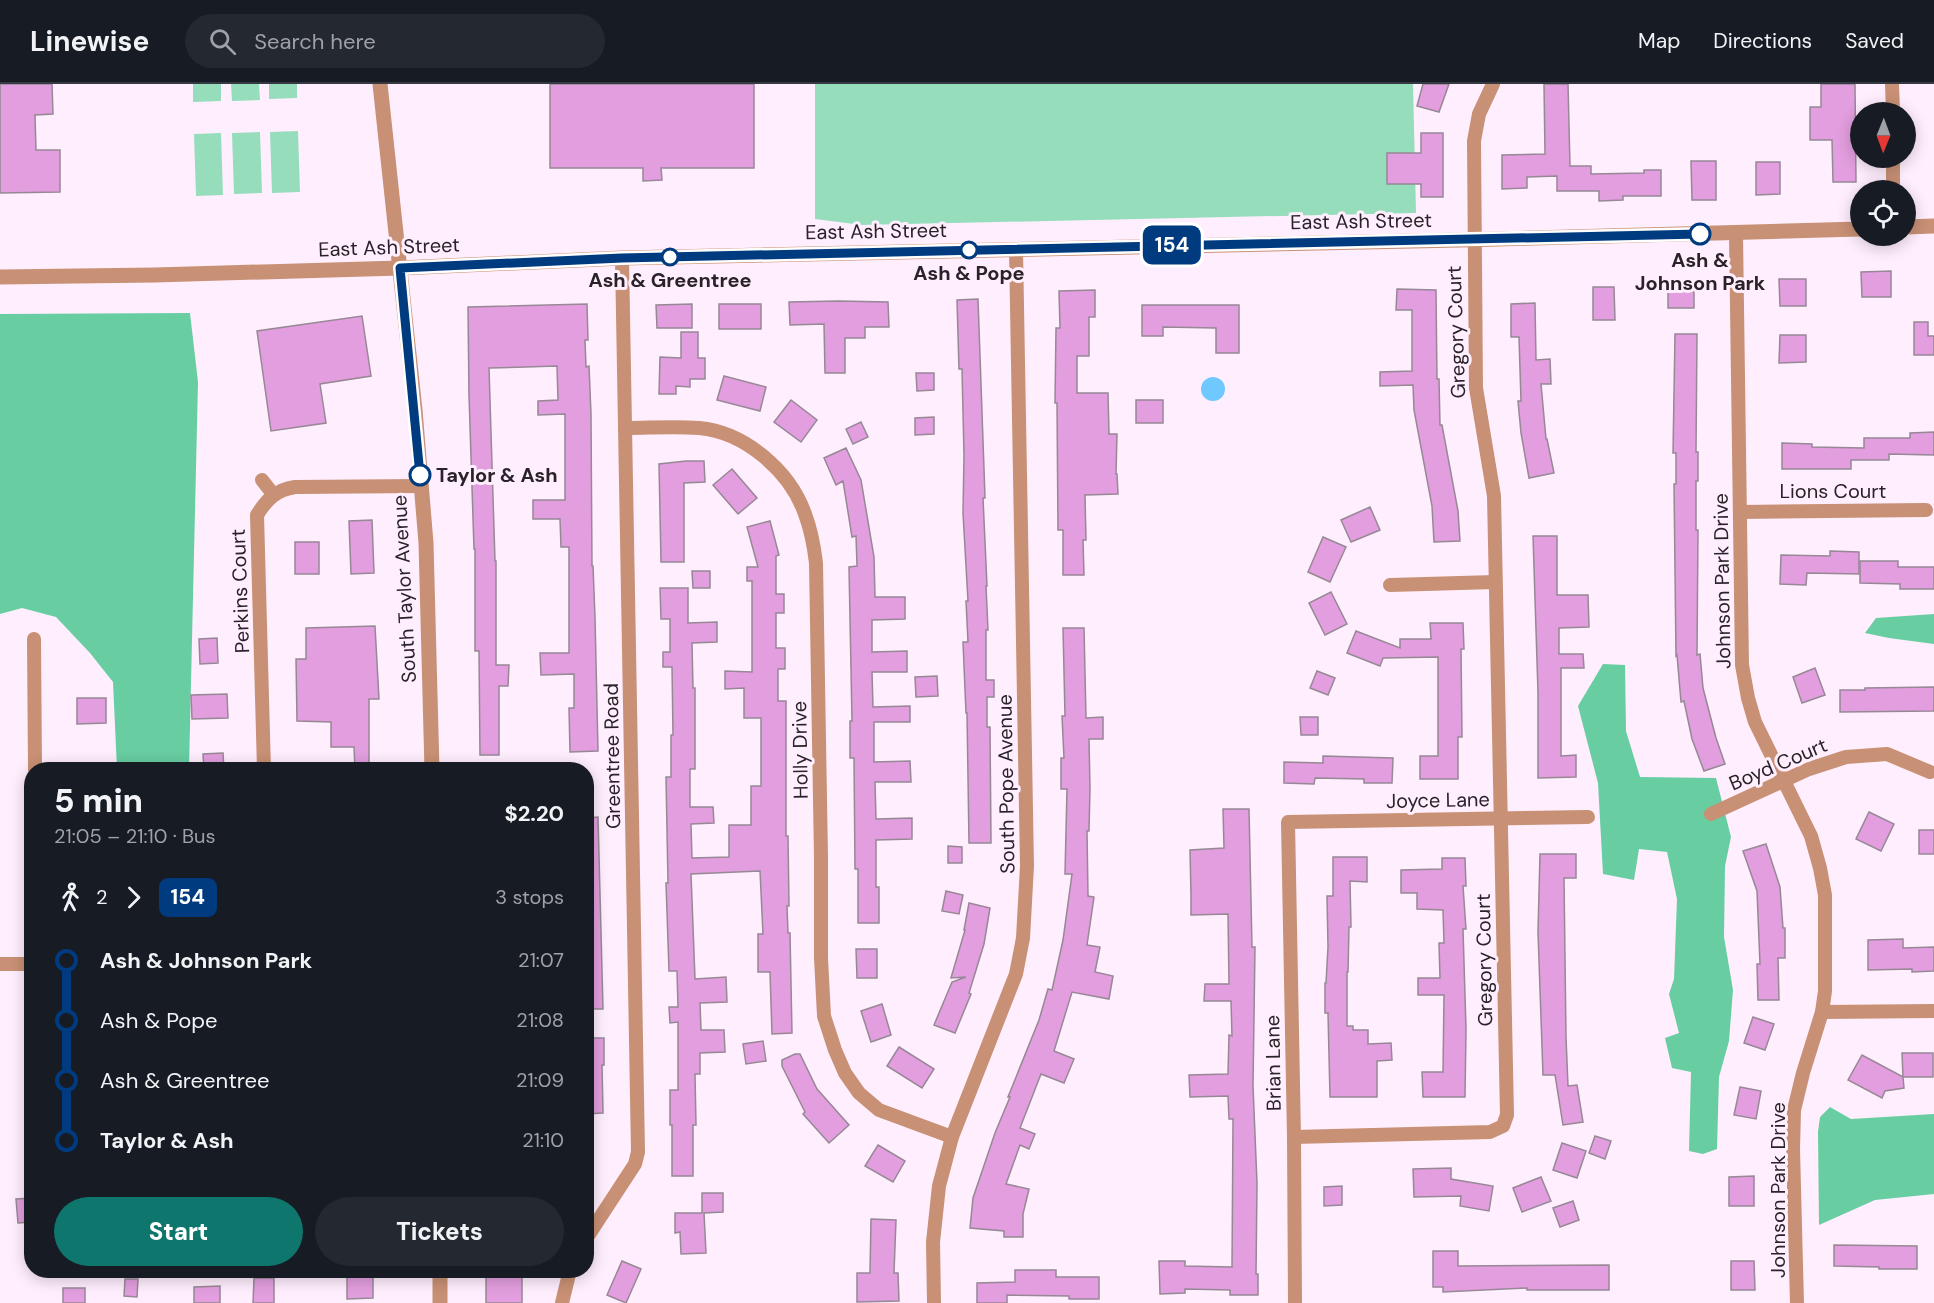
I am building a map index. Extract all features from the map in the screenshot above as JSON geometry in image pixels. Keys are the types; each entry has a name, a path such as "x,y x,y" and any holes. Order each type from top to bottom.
{"street":[{"name":"South Taylor Avenue","path":"380,84 421,486 429,614 432,762"},
{"name":"Gregory Court","path":"1493,84 1475,127 1474,240 1476,388 1494,496 1507,1115 1503,1126"},
{"path":"1892,84 1893,102"},
{"path":"1916,227 1934,226"},
{"name":"East Ash Street","path":"0,277 400,268 622,258 1736,234 1850,229"},
{"name":"Johnson Park Drive","path":"1736,234 1742,665 1755,722 1811,836 1825,895 1826,959 1822,1012 1794,1110 1797,1303"},
{"name":"South Pope Avenue","path":"934,1303 933,1242 939,1186 952,1137 1016,974 1023,938 1026,903 1016,250"},
{"name":"Greentree Road","path":"594,1227 635,1164 639,1127 622,258"},
{"name":"Holly Drive","path":"625,428 700,428 731,436 757,451 772,464 793,488 805,512 816,563 821,858 820,958 824,1016 838,1058 859,1093 879,1110 952,1137"},
{"path":"262,480 273,494 295,487 421,486"},
{"name":"Perkins Court","path":"264,762 257,515 273,494"},
{"name":"Lions Court","path":"1740,512 1926,510"},
{"path":"1390,585 1495,582"},
{"path":"34,639 35,762"},
{"name":"Boyd Court","path":"1711,814 1784,780 1846,757 1887,754 1930,772"},
{"name":"Joyce Lane","path":"1288,822 1588,817"},
{"name":"Brian Lane","path":"1288,822 1295,1303"},
{"path":"0,964 24,964"},
{"path":"1822,1012 1934,1011"},
{"path":"1294,1137 1490,1132 1503,1126 1512,1138"},
{"path":"440,1278 440,1303"},
{"path":"562,1303 568,1278"}],"green space":[{"path":"193,84 221,84 221,101 193,102"},
{"path":"231,84 259,84 260,100 232,101"},
{"path":"269,84 297,84 297,98 269,99"},
{"path":"815,84 1413,84 1416,213 862,225 815,219"},
{"path":"298,131 300,192 272,193 270,132"},
{"path":"260,132 262,193 234,194 232,133"},
{"path":"221,133 223,195 196,196 194,134"},
{"path":"190,313 198,382 189,762 117,762 113,682 90,653 56,617 22,608 0,614 0,314"},
{"path":"1934,614 1934,644 1865,633 1876,618"},
{"path":"1603,664 1625,665 1626,731 1640,777 1716,778 1731,837 1725,866 1724,937 1733,990 1729,1041 1719,1077 1717,1149 1703,1154 1689,1151 1691,1072 1672,1068 1665,1038 1679,1033 1669,994 1674,979 1677,899 1667,852 1639,849 1634,880 1603,874 1598,783 1578,706"},
{"path":"1830,1107 1851,1119 1934,1114 1934,1194 1875,1200 1819,1225 1818,1132 1820,1117"}],"water":[{"path":"1213,377 1221,381 1225,389 1221,397 1213,401 1205,397 1201,389 1205,381"}],"building":[{"path":"0,84 52,84 53,114 35,115 36,150 60,150 60,192 0,193"},
{"path":"550,84 754,84 754,168 661,168 662,180 643,181 643,168 550,168"},
{"path":"1423,84 1449,84 1439,112 1417,106"},
{"path":"1544,84 1568,84 1570,166 1591,166 1591,174 1644,173 1644,170 1661,170 1661,196 1623,196 1623,200 1599,201 1599,191 1557,191 1557,176 1527,177 1527,188 1502,189 1502,155 1545,154"},
{"path":"1821,84 1855,84 1855,102 1850,102 1850,168 1856,168 1856,180 1833,182 1832,140 1810,140 1810,107 1821,107"},
{"path":"1421,133 1443,133 1443,197 1421,197 1421,184 1387,184 1387,153 1421,153"},
{"path":"1691,161 1716,161 1716,200 1692,200"},
{"path":"1756,162 1780,162 1780,194 1756,195"},
{"path":"1891,271 1891,297 1862,297 1861,272"},
{"path":"1779,279 1806,279 1806,306 1780,306"},
{"path":"1668,280 1694,280 1694,308 1668,308"},
{"path":"1593,287 1614,287 1615,320 1593,320"},
{"path":"1397,289 1436,290 1440,425 1442,425 1458,511 1460,541 1434,542 1432,506 1414,410 1413,385 1380,386 1380,372 1412,371 1412,310 1396,310"},
{"path":"1095,290 1095,317 1089,317 1089,356 1077,356 1077,393 1108,393 1109,434 1117,434 1118,494 1085,495 1084,575 1063,575 1063,530 1058,530 1057,403 1055,403 1056,328 1060,328 1059,291"},
{"path":"978,299 988,630 986,630 986,680 994,680 994,697 987,697 987,727 990,727 991,843 969,843 967,713 963,642 968,642 966,601 968,601 963,513 962,369 959,369 957,300"},
{"path":"789,302 888,302 889,327 865,327 865,338 845,338 845,373 825,373 824,324 790,325"},
{"path":"1535,303 1536,360 1550,359 1551,384 1541,384 1546,439 1554,473 1529,478 1518,401 1521,401 1519,337 1511,337 1511,304"},
{"path":"587,304 588,340 585,340 586,367 589,366 591,414 592,566 598,751 570,752 569,708 574,708 574,674 541,675 540,653 569,653 569,547 561,547 560,519 533,519 533,500 565,500 565,414 538,415 538,401 558,400 557,366 489,368 496,561 496,665 509,665 508,686 499,686 499,755 480,755 479,651 475,651 475,549 468,307"},
{"path":"692,304 692,328 657,328 656,305"},
{"path":"719,304 761,304 761,329 719,329"},
{"path":"1142,305 1239,305 1239,353 1216,353 1216,328 1163,327 1163,336 1142,336"},
{"path":"362,316 371,376 320,384 326,423 271,431 257,331"},
{"path":"1914,322 1928,322 1928,336 1934,336 1934,355 1914,355"},
{"path":"681,332 698,332 698,358 705,358 705,379 690,379 690,387 676,386 676,394 659,394 660,357 681,358"},
{"path":"1675,334 1697,334 1697,655 1700,654 1703,688 1725,764 1704,771 1692,739 1684,701 1681,702 1676,656 1674,484 1676,484 1676,453 1673,453"},
{"path":"1780,335 1806,335 1806,362 1779,363"},
{"path":"916,373 934,373 934,390 917,391"},
{"path":"724,376 766,387 760,411 717,400"},
{"path":"791,400 817,420 801,442 774,422"},
{"path":"1136,400 1163,400 1163,423 1136,423"},
{"path":"934,417 934,434 915,435 915,418"},
{"path":"861,422 868,437 853,444 846,429"},
{"path":"1934,432 1934,455 1889,454 1889,460 1851,460 1851,469 1782,469 1782,443 1812,444 1812,447 1864,448 1864,438 1910,438 1910,433"},
{"path":"846,448 861,480 874,557 875,597 905,597 905,619 872,620 872,652 907,651 907,672 872,672 873,707 910,706 910,722 874,722 874,762 910,761 911,782 875,782 876,819 912,818 912,839 876,840 879,923 858,923 854,758 850,758 850,721 852,721 849,567 857,566 856,536 852,537 843,481 836,485 824,458"},
{"path":"704,461 705,482 684,483 684,562 661,562 659,464"},
{"path":"732,469 757,498 738,514 713,485"},
{"path":"1370,507 1380,530 1351,542 1341,520"},
{"path":"372,520 374,573 351,574 349,521"},
{"path":"770,521 779,555 776,556 776,594 784,594 784,613 776,613 776,648 785,648 785,669 778,669 778,701 786,701 786,836 788,836 789,906 787,906 788,933 790,933 792,1033 772,1034 770,972 758,972 758,934 763,934 760,871 691,874 695,979 726,977 727,1002 700,1003 701,1030 724,1030 725,1052 700,1053 700,1074 695,1074 696,1125 693,1125 693,1176 672,1176 670,1090 678,1090 678,1022 670,1023 669,1007 678,1007 677,971 669,971 666,777 671,777 672,667 663,667 663,652 670,652 670,619 661,619 660,588 688,588 688,623 717,622 717,642 692,643 693,688 695,688 695,769 690,769 690,807 713,807 714,823 691,824 692,858 729,857 729,825 751,825 751,786 761,786 761,718 744,718 744,688 725,689 725,671 752,672 752,581 747,581 747,567 758,567 747,527"},
{"path":"1533,536 1557,536 1557,595 1588,595 1589,627 1559,628 1559,654 1583,654 1584,668 1561,668 1561,756 1576,755 1576,777 1538,778"},
{"path":"1323,537 1346,547 1330,582 1308,572"},
{"path":"295,542 319,542 319,574 295,574"},
{"path":"1830,551 1859,552 1859,574 1807,573 1806,585 1780,584 1781,555 1830,556"},
{"path":"1860,561 1898,561 1898,567 1934,567 1934,589 1900,589 1900,584 1860,583"},
{"path":"692,571 710,571 710,588 693,588"},
{"path":"1331,592 1347,624 1325,635 1309,603"},
{"path":"1430,623 1463,623 1462,737 1458,737 1458,779 1420,779 1420,756 1438,756 1438,657 1383,658 1380,666 1347,653 1356,631 1400,648 1400,639 1431,639"},
{"path":"375,626 379,699 369,699 369,762 355,762 354,747 331,747 331,722 297,721 296,659 306,659 306,628"},
{"path":"1063,628 1084,628 1086,718 1103,717 1103,739 1089,739 1088,896 1094,897 1087,945 1100,947 1095,972 1113,976 1109,999 1072,992 1054,1051 1074,1059 1064,1083 1041,1074 1020,1128 1035,1134 1029,1149 1020,1145 1006,1184 1029,1189 1023,1214 1023,1237 1004,1237 1004,1231 970,1228 973,1198 1010,1097 1008,1097 1039,1020 1048,989 1052,990 1063,940 1072,874 1065,874 1067,789 1061,789 1061,758 1064,758 1062,716 1065,716"},
{"path":"217,638 218,663 200,664 199,639"},
{"path":"1815,668 1825,695 1802,703 1793,677"},
{"path":"1317,671 1335,678 1328,695 1310,688"},
{"path":"937,676 938,696 916,697 915,677"},
{"path":"1934,687 1934,711 1840,712 1840,690"},
{"path":"227,694 228,718 192,719 191,695"},
{"path":"77,698 106,698 106,723 77,724"},
{"path":"1300,717 1318,717 1318,735 1301,735"},
{"path":"223,753 224,762 204,762 203,754"},
{"path":"1323,756 1393,758 1392,783 1364,783 1364,779 1315,778 1314,784 1284,783 1284,762 1323,763"},
{"path":"1223,809 1249,809 1252,947 1255,947 1253,1086 1258,1295 1230,1295 1230,1290 1185,1289 1185,1293 1160,1294 1159,1261 1185,1261 1185,1266 1232,1267 1233,1119 1229,1119 1228,1096 1190,1097 1189,1075 1228,1074 1229,1035 1232,1036 1231,1001 1204,1001 1205,984 1229,984 1228,914 1191,915 1190,850 1224,848"},
{"path":"1869,812 1894,824 1881,851 1856,839"},
{"path":"594,817 598,817 603,1009 594,1009"},
{"path":"1919,830 1934,830 1934,854 1919,854"},
{"path":"1766,844 1780,887 1783,928 1785,928 1785,958 1778,958 1779,1000 1758,1000 1757,964 1760,964 1757,891 1743,851"},
{"path":"948,846 962,847 962,863 948,863"},
{"path":"1540,854 1576,854 1576,878 1564,878 1566,1037 1568,1086 1577,1085 1583,1122 1563,1125 1555,1075 1543,1075 1538,932"},
{"path":"1333,857 1367,857 1367,882 1350,881 1351,927 1349,927 1347,972 1347,1026 1353,1026 1353,1030 1368,1030 1368,1044 1391,1043 1392,1060 1377,1061 1377,1097 1330,1097 1325,983 1328,947 1327,896 1333,896"},
{"path":"1442,858 1465,858 1466,886 1463,886 1466,929 1463,929 1466,1029 1465,1097 1423,1097 1422,1072 1443,1072 1444,995 1418,995 1418,978 1440,978 1439,943 1444,943 1443,910 1417,909 1417,893 1401,893 1401,870 1442,869"},
{"path":"946,891 963,895 959,914 942,911"},
{"path":"969,903 990,908 984,944 969,993 971,994 955,1033 934,1025 952,982 966,977 951,978 965,930"},
{"path":"1903,939 1903,948 1934,947 1934,971 1868,970 1868,940"},
{"path":"856,949 877,949 877,978 857,978"},
{"path":"882,1004 891,1035 871,1042 861,1011"},
{"path":"1753,1017 1774,1024 1765,1050 1744,1043"},
{"path":"594,1038 604,1038 603,1113 594,1114"},
{"path":"763,1041 766,1061 746,1064 743,1044"},
{"path":"899,1047 934,1069 922,1088 887,1066"},
{"path":"1902,1053 1933,1053 1933,1077 1903,1077"},
{"path":"800,1054 817,1089 849,1125 829,1143 803,1114 805,1112 782,1066 782,1060"},
{"path":"1862,1055 1903,1077 1904,1088 1885,1091 1882,1098 1848,1080"},
{"path":"1740,1087 1761,1091 1756,1119 1734,1115"},
{"path":"1595,1136 1611,1141 1605,1159 1589,1153"},
{"path":"1562,1143 1586,1151 1577,1178 1553,1170"},
{"path":"878,1145 905,1161 893,1182 865,1166"},
{"path":"1451,1168 1451,1179 1493,1186 1489,1211 1460,1206 1461,1196 1414,1197 1413,1169"},
{"path":"1754,1176 1754,1206 1729,1206 1729,1177"},
{"path":"1541,1177 1551,1201 1522,1212 1513,1188"},
{"path":"1342,1186 1342,1205 1324,1206 1324,1187"},
{"path":"702,1193 723,1193 723,1212 704,1213 706,1253 681,1254 680,1232 675,1233 675,1213 702,1213"},
{"path":"24,1198 24,1223 18,1223 16,1199"},
{"path":"1573,1201 1579,1220 1560,1227 1553,1208"},
{"path":"871,1219 896,1220 894,1273 898,1273 899,1301 857,1302 857,1273 870,1273"},
{"path":"1834,1245 1917,1246 1917,1269 1834,1266"},
{"path":"1433,1251 1458,1251 1458,1266 1609,1265 1609,1290 1527,1290 1527,1288 1443,1292 1443,1287 1433,1287"},
{"path":"622,1261 641,1269 626,1303 607,1295"},
{"path":"1731,1261 1754,1261 1755,1290 1731,1290"},
{"path":"1015,1270 1056,1270 1056,1277 1099,1277 1099,1299 1007,1295 1007,1303 977,1303 977,1283 1015,1282"},
{"path":"254,1278 274,1278 274,1303 253,1303"},
{"path":"347,1278 373,1278 373,1298 347,1299"},
{"path":"486,1278 522,1278 522,1303 486,1303"},
{"path":"125,1279 138,1279 137,1297 124,1296"},
{"path":"220,1286 220,1303 194,1303 194,1287"},
{"path":"63,1288 85,1288 85,1303 63,1303"}],"bus line":[{"name":"154","path":"420,475 400,268 622,258 1700,234"}],"place":[{"name":"Ash & Johnson Park","path":"1700,234"},
{"name":"Ash & Pope","path":"969,250"},
{"name":"Ash & Greentree","path":"670,257"},
{"name":"Taylor & Ash","path":"420,475"}]}
